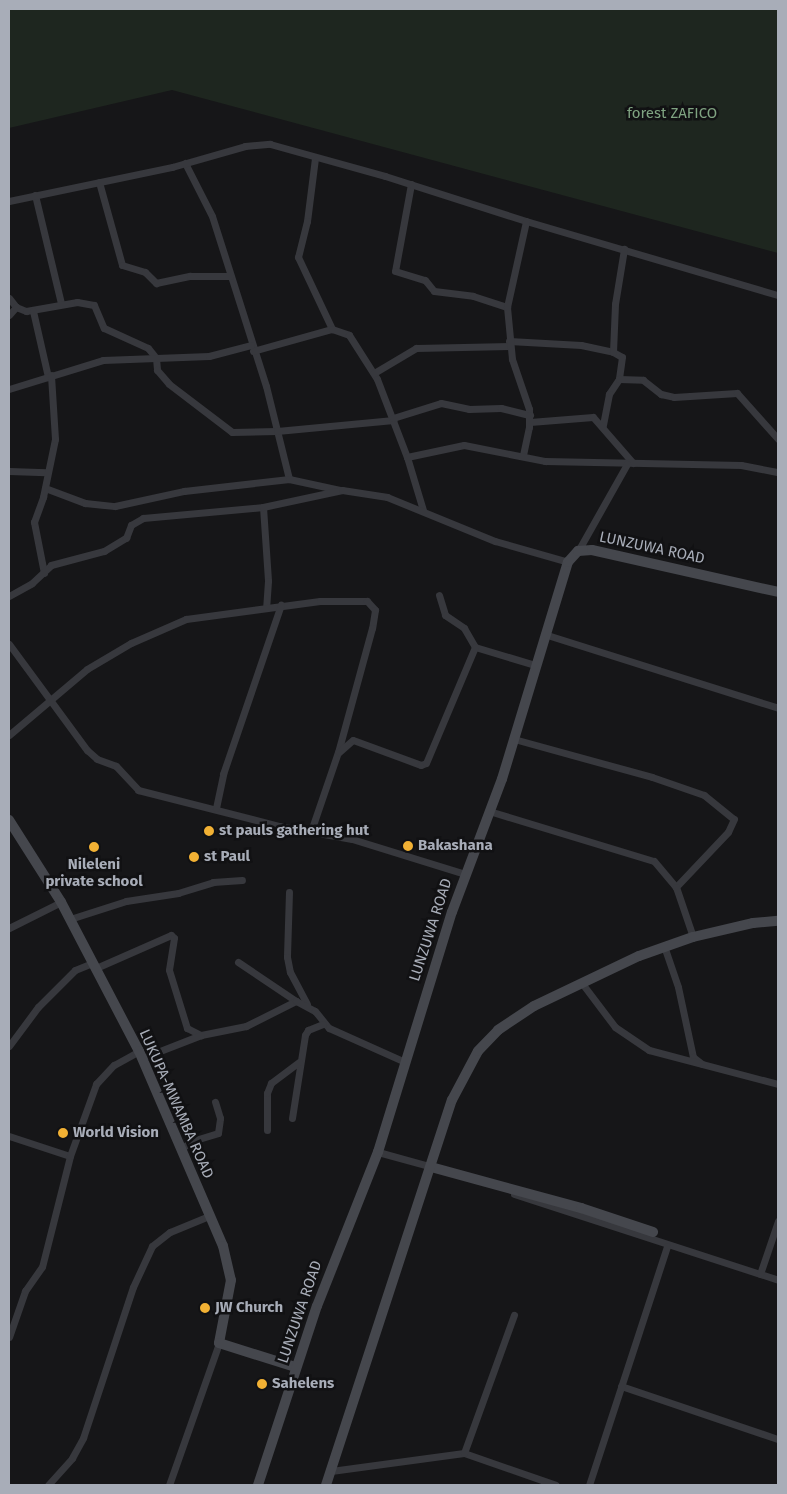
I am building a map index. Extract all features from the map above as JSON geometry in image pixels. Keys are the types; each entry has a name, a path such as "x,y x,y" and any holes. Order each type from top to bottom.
{"street":[{"path":"9,201 260,145 282,146 315,158 410,184 526,221 778,295"},
{"path":"315,158 307,221 298,254 332,328"},
{"path":"185,163 212,216 252,348 266,386 289,479"},
{"path":"99,182 122,265 145,272 156,283 184,276 230,276"},
{"path":"410,184 395,271 425,280 434,291 473,296 507,307"},
{"path":"35,195 61,303"},
{"path":"523,455 530,418 510,343 507,307 526,221"},
{"path":"614,352 615,304 624,249"},
{"path":"9,298 16,307 33,311 61,303 77,302 94,305 104,328 138,341 156,358 157,370 169,384 225,429 243,433 277,431 393,419 441,403 469,408 501,408 530,418 588,416 599,420 611,440 630,463"},
{"path":"9,315 16,307"},
{"path":"33,311 50,376 55,439 34,522 44,573"},
{"path":"9,388 112,358 209,356 252,348 332,328 348,335 374,373 408,457 423,510"},
{"path":"374,373 416,348 510,343 567,344 614,352 623,360 619,379 610,391 603,426"},
{"path":"619,379 642,380 661,394 674,397 737,393 778,439"},
{"path":"408,457 464,445 523,455 545,461 741,465 778,472"},
{"path":"578,551 630,463"},
{"path":"9,470 46,472"},
{"path":"44,488 85,503 115,506 184,492 289,479 342,490 366,492 423,510 495,541 568,562"},
{"path":"9,596 44,573 52,565 104,551 126,538 131,525 143,518 263,507 342,490"},
{"path":"263,507 268,581 266,608"},
{"name":"LUNZUWA ROAD","path":"258,1485 295,1367 341,1240 378,1152 465,874 514,739 544,634 568,562 578,551 592,550 778,592"},
{"path":"439,595 445,615 464,628 475,646 535,665"},
{"path":"9,735 87,669 154,631 186,618 281,605 358,599 367,601 375,610 338,752 311,831"},
{"path":"216,808 223,774 281,605"},
{"path":"544,634 778,708"},
{"path":"9,644 91,754 116,766 138,790 157,797 216,808 279,826 352,839 465,874"},
{"path":"338,752 353,740 421,765 426,764 475,646"},
{"path":"514,739 643,774 704,795 734,819 728,832 676,887"},
{"path":"489,811 644,857 661,867 676,887 693,937"},
{"name":"LUKUPA-MWAMBA ROAD","path":"9,820 61,902 140,1055 223,1246 231,1280 219,1343"},
{"path":"70,919 99,908 178,893 213,882 242,880"},
{"path":"289,892 287,957 290,972 307,1004 323,1024 405,1062"},
{"path":"9,928 61,902"},
{"path":"326,1485 417,1202 432,1166 452,1100 478,1051 513,1019 581,982 664,946 752,923 778,921"},
{"path":"9,1046 38,1007 75,970 94,966 172,935 174,938 171,980 186,1027 202,1035"},
{"path":"664,946 678,987 693,1057 704,1066"},
{"path":"238,962 296,1001 307,1004"},
{"path":"581,982 596,1006 626,1037 654,1052 778,1084"},
{"path":"9,1337 26,1291 42,1267 70,1156 96,1084 114,1064 202,1035 246,1026 296,1001"},
{"path":"292,1118 299,1062 305,1035 308,1030 323,1024"},
{"path":"267,1130 267,1093 271,1083 299,1062"},
{"path":"182,1148 192,1141 218,1133 220,1118 215,1102"},
{"path":"9,1136 70,1156"},
{"path":"378,1152 582,1208 653,1232"},
{"path":"432,1166 667,1246 778,1280"},
{"path":"48,1485 72,1458 83,1438 133,1287 152,1246 170,1232 209,1216"},
{"path":"760,1274 778,1221"},
{"path":"589,1485 667,1246"},
{"path":"464,1453 514,1315"},
{"path":"169,1485 219,1343 295,1367"},
{"path":"620,1386 778,1439"},
{"path":"331,1472 464,1453 556,1485"}],"green space":[{"name":"forest ZAFICO","path":"9,9 778,9 778,253 172,90 9,128"}],"place":[{"name":"st pauls gathering hut","path":"209,831"},
{"name":"Bakashana","path":"408,846"},
{"name":"Nileleni private school","path":"94,847"},
{"name":"st Paul","path":"194,857"},
{"name":"World Vision","path":"63,1133"},
{"name":"JW Church","path":"205,1308"},
{"name":"Sahelens","path":"262,1384"}]}
